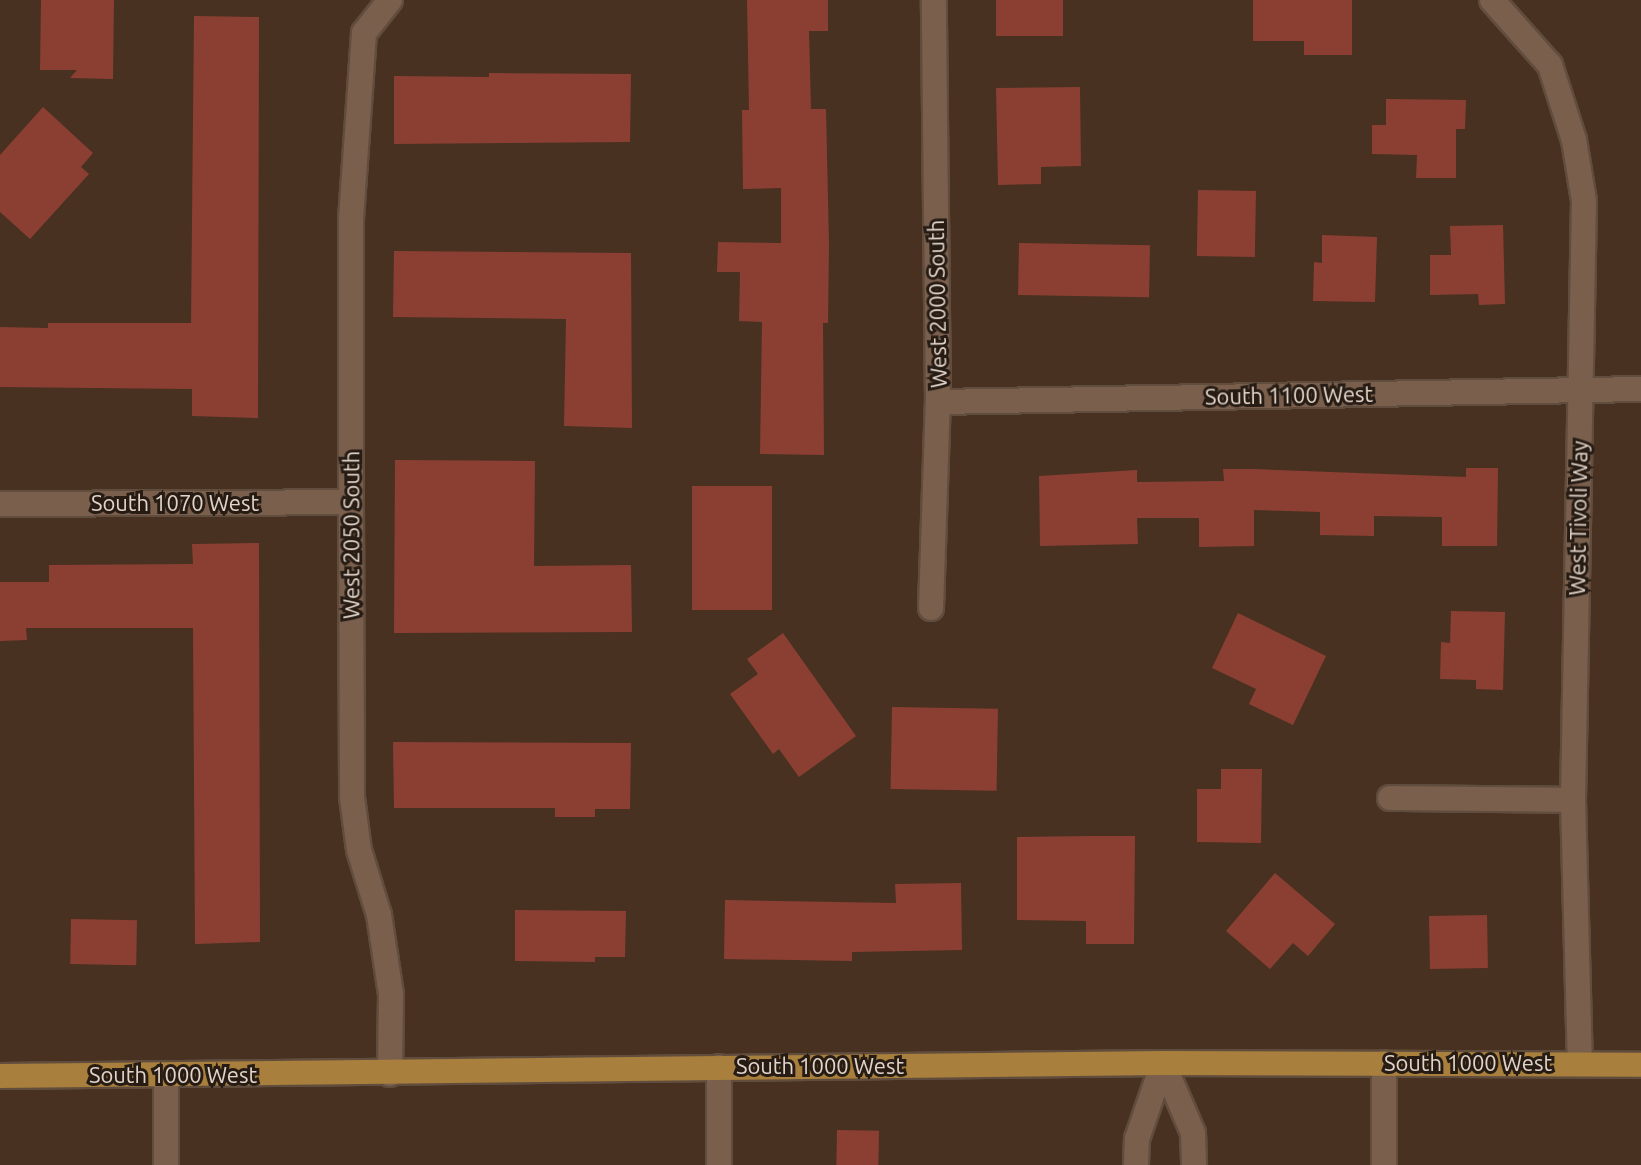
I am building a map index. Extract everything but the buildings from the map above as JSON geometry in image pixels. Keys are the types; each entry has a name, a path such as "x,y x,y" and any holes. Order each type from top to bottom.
{"main road":[{"name":"South 1000 West","path":"0,1076 1163,1063 1641,1065"}],"street":[{"name":"West 2050 South","path":"390,0 364,33 351,218 352,797 359,850 379,915 391,994 390,1074"},
{"name":"West 2000 South","path":"931,608 938,402 934,0"},
{"name":"West Tivoli Way","path":"1492,0 1550,65 1574,140 1584,201 1573,800 1580,1063"},
{"name":"South 1100 West","path":"938,402 1641,389"},
{"name":"South 1070 West","path":"0,504 351,502"},
{"path":"1390,798 1573,800"},
{"path":"1136,1165 1137,1139 1163,1063"},
{"path":"1163,1063 1193,1133 1194,1165"},
{"path":"1384,1063 1384,1165"},
{"path":"719,1067 719,1165"},
{"path":"166,1075 166,1165"}]}
